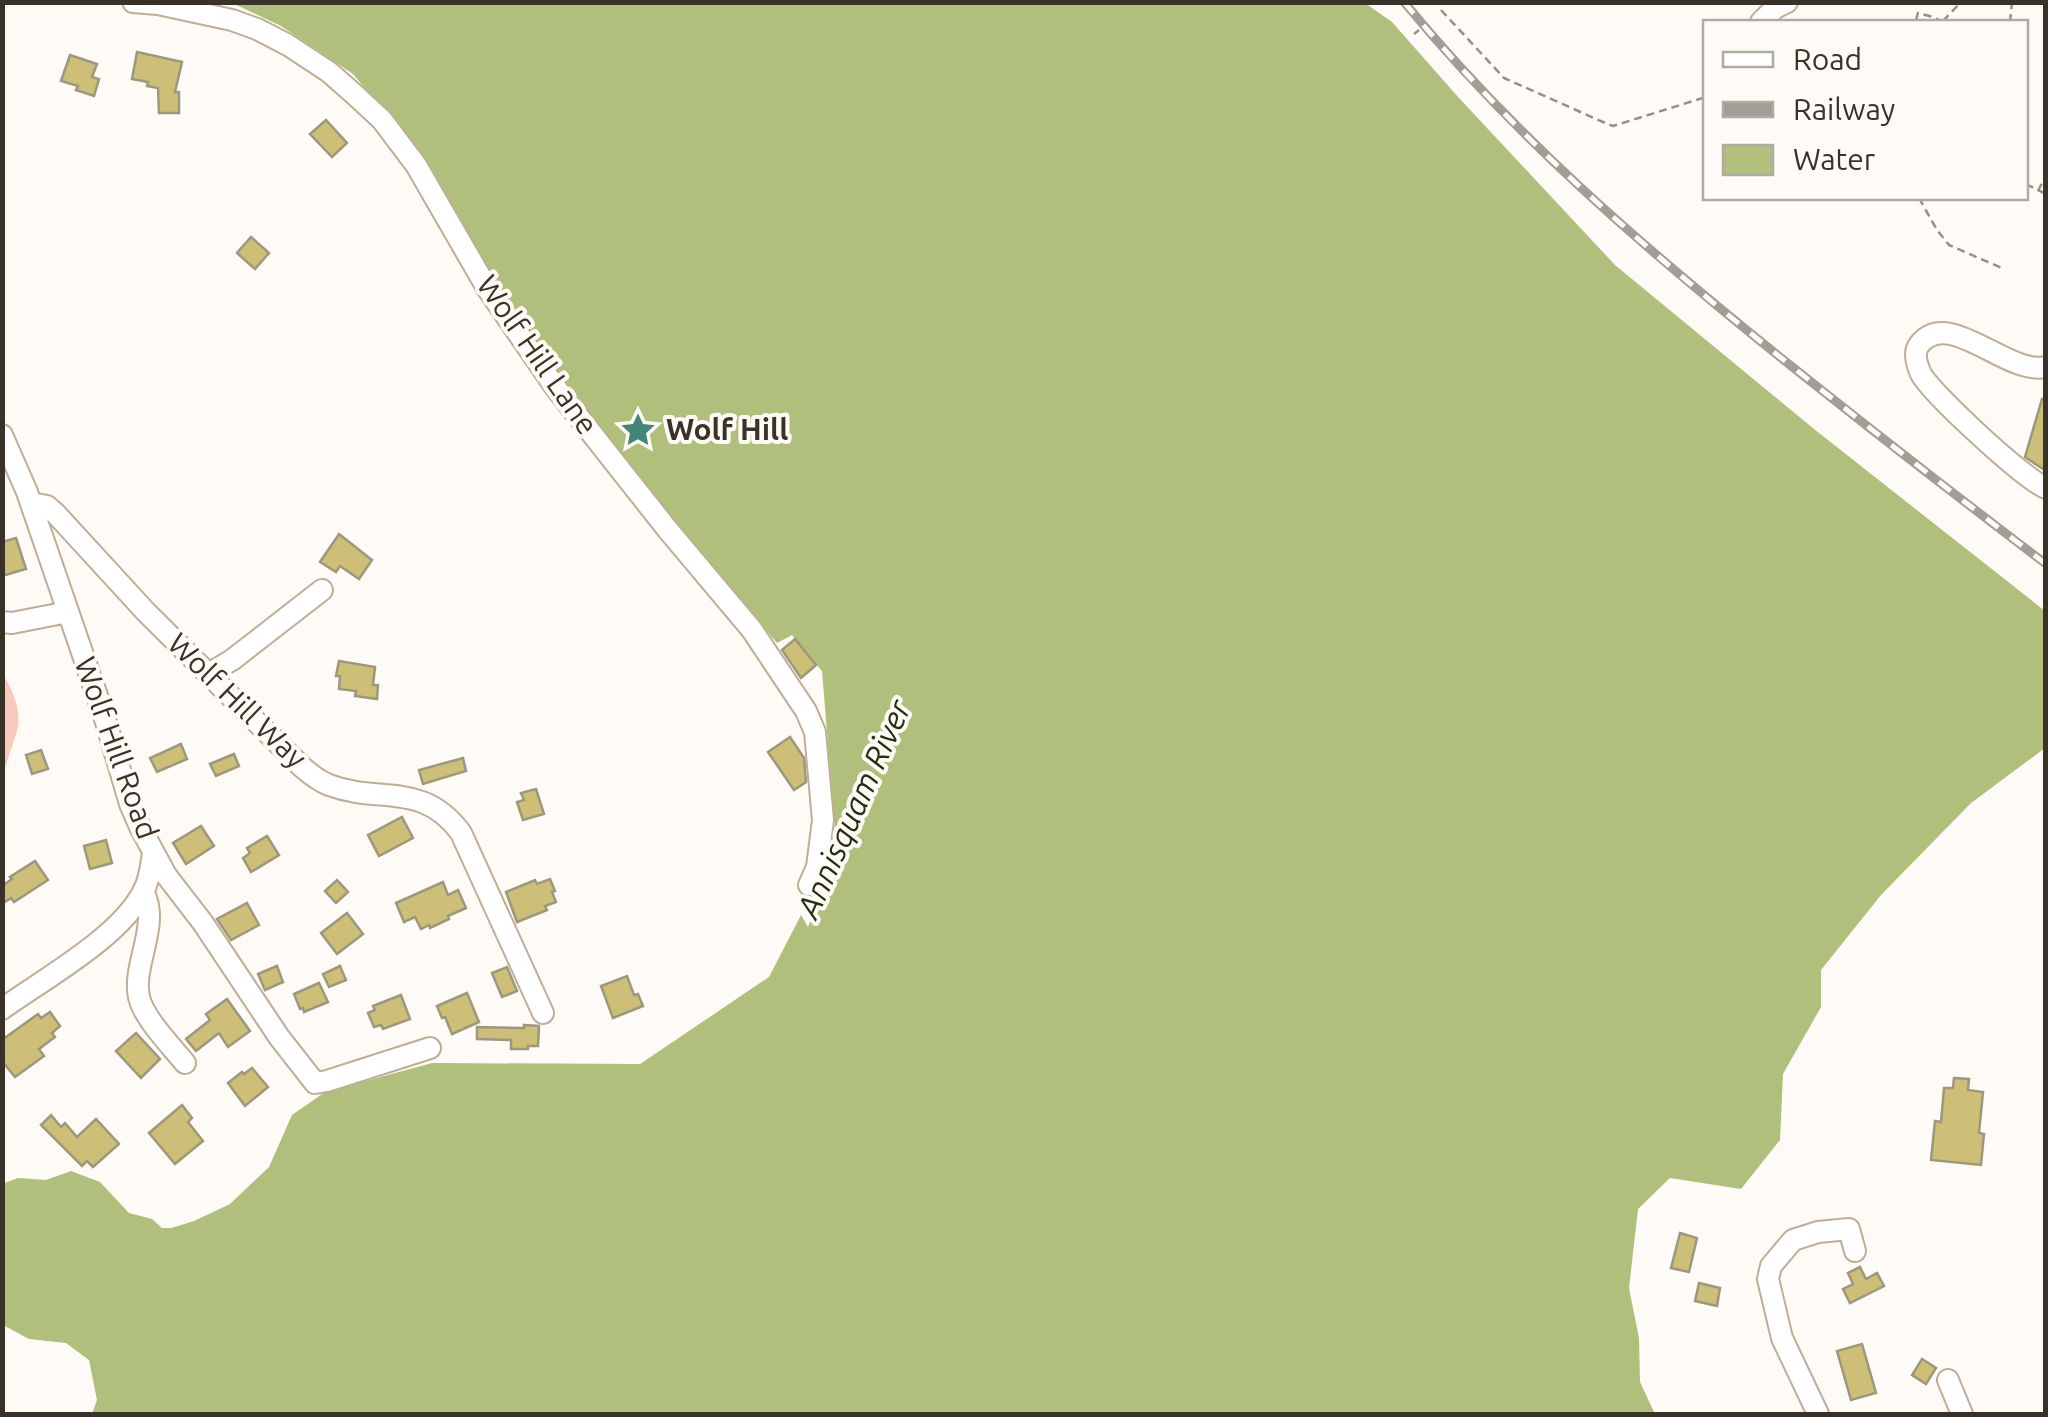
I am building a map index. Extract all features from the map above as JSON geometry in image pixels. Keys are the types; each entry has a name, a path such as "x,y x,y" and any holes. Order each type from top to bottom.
{"street":[{"name":"Wolf Hill Lane","path":"133,2 232,20 257,29 318,64 382,120 425,178 487,288 555,386 752,630 806,710 815,732 823,820 817,867 809,885"},
{"path":"1764,20 1786,2"},
{"path":"2046,367 2020,366 1957,334 1938,332 1920,342 1915,352 1919,370 1930,386 1998,451 2046,488"},
{"name":"Wolf Hill Road","path":"2,435 31,503 130,804 154,853 279,1037 315,1082 430,1048"},
{"name":"Wolf Hill Way","path":"31,503 46,506 56,514 146,612 302,767 322,782 345,790 425,802 449,818 461,833 543,1012"},
{"path":"210,674 322,590"},
{"path":"2,622 68,612"},
{"path":"2,1009 94,946 116,926 144,893 154,853"},
{"path":"144,893 148,902 148,932 138,993 144,1011 185,1063"},
{"path":"1818,1414 1782,1338 1768,1279 1772,1266 1793,1240 1818,1232 1850,1229 1855,1251"},
{"path":"1948,1380 1962,1414"}],"path":[{"path":"1441,10 1504,78 1613,126 1703,97"},
{"path":"1916,20 1918,14 1939,20"},
{"path":"2038,190 2046,174"},
{"path":"2028,185 2046,194"},
{"path":"1920,200 1949,245 2004,268"}],"shaded area":[{"path":"2,673 15,699 19,720 3,769"}],"water":[{"name":"Annisquam River","path":"232,3 1365,3 1392,22 1615,265 1814,429 2045,611 2045,748 1971,803 1881,895 1821,970 1821,1007 1783,1074 1780,1140 1741,1189 1670,1178 1638,1209 1629,1288 1639,1338 1640,1382 1655,1414 92,1414 97,1400 89,1360 66,1343 29,1339 3,1325 2,1184 18,1178 46,1180 71,1171 100,1182 129,1213 152,1219 162,1228 171,1228 230,1204 269,1167 292,1115 325,1092 432,1063 640,1064 769,977 801,915 808,927 813,913 809,894 828,867 836,842 822,671 792,635 777,643 603,431 535,342 401,131 353,74 281,26"}],"building":[{"path":"137,52 182,62 175,92 179,92 179,113 159,113 158,88 132,79"},
{"path":"70,55 97,64 92,77 99,79 94,96 61,81"},
{"path":"326,120 347,143 332,157 310,134"},
{"path":"251,237 269,253 255,269 237,253"},
{"path":"2042,399 2046,400 2046,471 2025,457"},
{"path":"339,534 372,560 359,579 340,566 336,572 320,562"},
{"path":"16,538 26,569 2,576 2,542"},
{"path":"795,639 816,665 801,678 782,650"},
{"path":"339,661 375,667 373,685 378,685 377,699 339,689"},
{"path":"790,737 804,758 806,782 794,790 768,752"},
{"path":"181,744 187,759 157,772 150,758"},
{"path":"41,750 48,769 32,774 26,755"},
{"path":"234,754 239,766 216,776 210,764"},
{"path":"463,758 466,771 423,784 419,770"},
{"path":"536,789 544,814 523,820 517,802 524,800 521,793"},
{"path":"402,817 413,838 379,856 368,835"},
{"path":"201,826 214,846 186,864 173,843"},
{"path":"267,836 279,855 251,872 243,858 250,853 247,848"},
{"path":"106,840 112,863 90,869 84,846"},
{"path":"35,861 48,880 14,902 11,898 2,904 2,886"},
{"path":"550,879 556,902 545,906 547,910 517,922 506,892 535,880 537,884"},
{"path":"337,880 348,892 336,903 325,891"},
{"path":"443,882 448,895 458,890 466,908 430,928 429,925 421,929 415,917 404,922 396,903"},
{"path":"247,903 259,925 231,940 217,919"},
{"path":"347,913 363,934 337,954 321,933"},
{"path":"277,966 283,982 265,990 258,974"},
{"path":"340,966 346,980 329,987 323,974"},
{"path":"507,967 517,991 502,997 492,973"},
{"path":"627,976 643,1006 613,1018 601,986"},
{"path":"319,983 328,1002 304,1012 294,994"},
{"path":"467,993 479,1022 452,1034 437,1006"},
{"path":"401,995 410,1019 383,1029 381,1025 374,1027 368,1013 375,1010 373,1006"},
{"path":"227,999 250,1031 228,1047 219,1033 196,1051 186,1039 210,1020 206,1014"},
{"path":"50,1012 60,1026 52,1033 55,1037 39,1049 44,1056 15,1077 2,1061 2,1040 38,1014 41,1018"},
{"path":"539,1026 538,1046 511,1049 511,1040 477,1039 477,1027"},
{"path":"136,1033 160,1059 141,1078 116,1051"},
{"path":"252,1068 268,1087 245,1106 228,1083"},
{"path":"1954,1078 1969,1079 1968,1090 1983,1092 1981,1165 1931,1160 1935,1121 1941,1122 1944,1088 1953,1088"},
{"path":"182,1105 192,1118 188,1122 203,1141 175,1164 149,1133"},
{"path":"51,1115 77,1137 96,1119 119,1144 93,1167 87,1161 82,1166 41,1125"},
{"path":"1680,1233 1697,1238 1689,1272 1671,1268"},
{"path":"1860,1267 1866,1279 1877,1273 1884,1286 1850,1303 1843,1289 1853,1284 1848,1273"},
{"path":"1699,1283 1720,1288 1717,1306 1695,1301"},
{"path":"1862,1344 1876,1393 1851,1400 1837,1351"},
{"path":"1922,1359 1936,1368 1926,1384 1912,1375"}],"railway":[{"path":"1404,2 1534,143 1628,230 1775,353 2046,564"}],"place":[{"name":"Wolf Hill","path":"638,430"}]}
